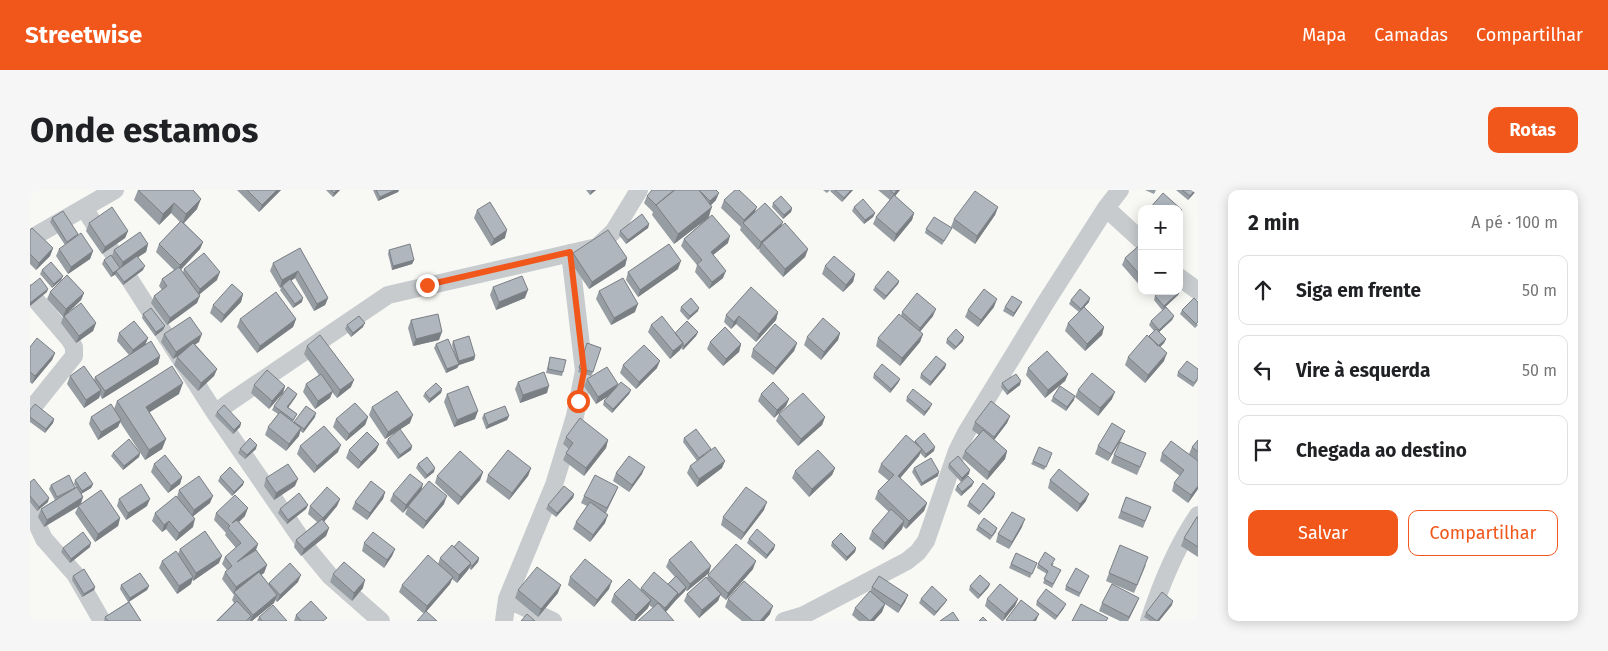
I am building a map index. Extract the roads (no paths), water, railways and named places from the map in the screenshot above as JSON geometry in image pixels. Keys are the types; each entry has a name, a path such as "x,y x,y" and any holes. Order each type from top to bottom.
{"street":[{"path":"30,239 115,190"},
{"path":"216,413 388,295 597,247 614,231 639,190"},
{"path":"784,621 804,615 907,561 918,552 926,541 966,432 1106,208 1120,190"},
{"path":"84,208 216,413 311,554 330,576 381,621"},
{"path":"1106,208 1138,238"},
{"path":"504,621 507,599 554,485 575,416 584,371 570,252"},
{"path":"1183,280 1198,291"},
{"path":"30,293 74,347 74,356 30,412"},
{"path":"30,509 44,539 75,574 102,621"},
{"path":"1148,621 1161,585 1190,526 1198,514"},
{"path":"507,599 553,621"}]}
